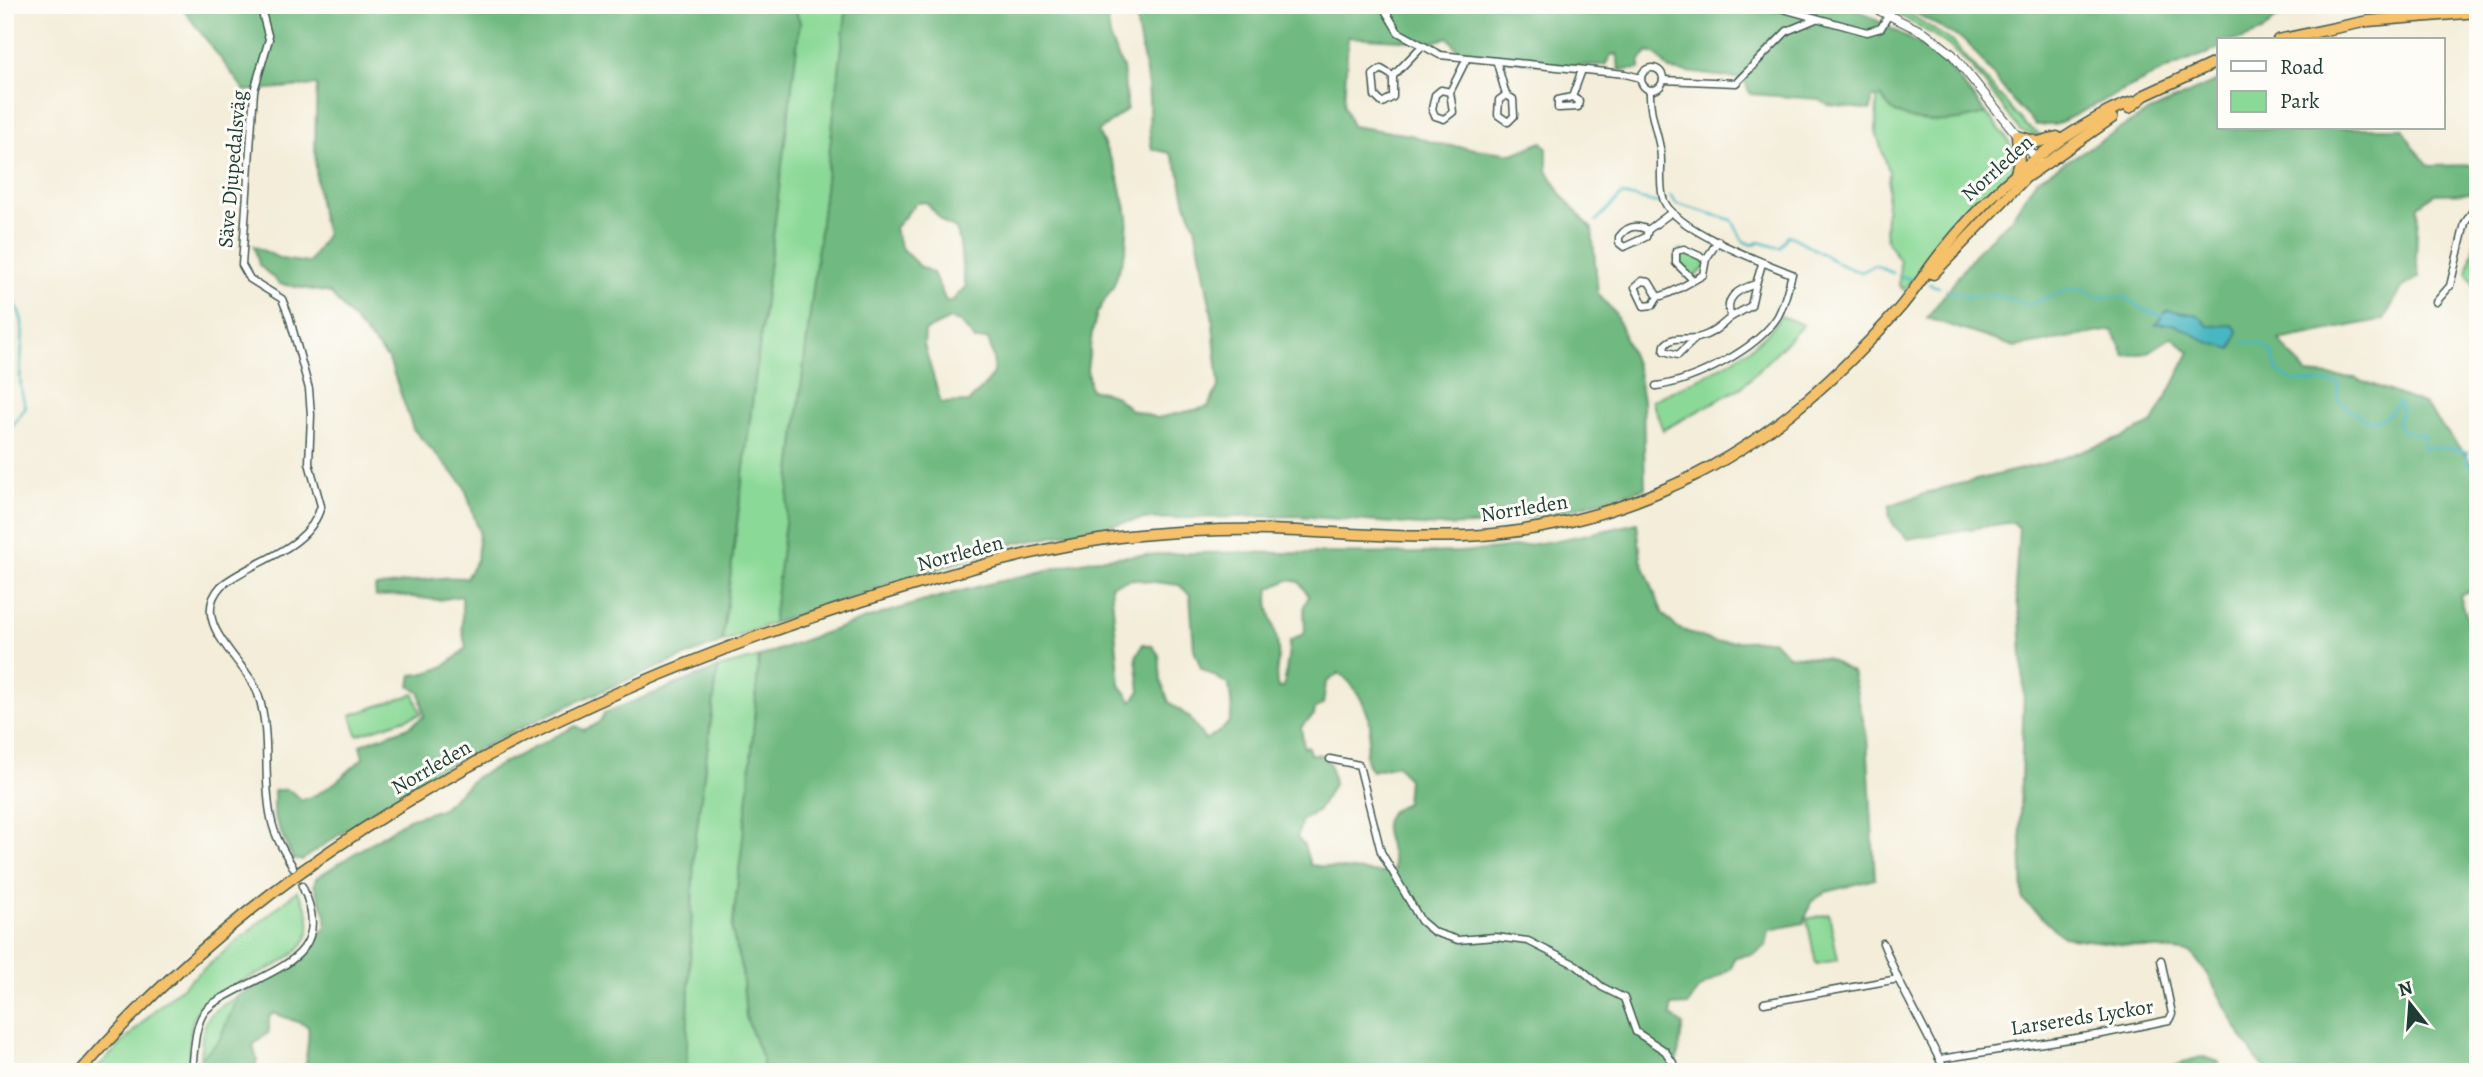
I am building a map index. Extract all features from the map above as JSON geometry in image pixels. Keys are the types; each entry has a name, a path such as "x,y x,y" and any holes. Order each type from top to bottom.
{"highway":[{"path":"2287,38 2368,21 2478,12"},
{"name":"Norrleden","path":"1913,293 2038,161 2079,129 2217,62"},
{"name":"Norrleden","path":"80,1072 104,1044 196,958 327,854 454,774 636,685 752,639 900,589 1006,560 1094,541 1223,529 1429,536 1492,534 1546,526 1616,508 1685,480 1773,428 1831,380 1913,293 1964,225 2015,173 2133,102"},
{"path":"2015,173 2019,162 2017,136 2046,142 2079,129"}],"street":[{"name":"Säve Djupedalsväg","path":"260,5 269,39 254,91 242,265 250,279 282,299 289,316 309,389 309,463 321,506 314,521 295,541 221,586 213,596 211,610 219,636 246,673 258,696 268,743 270,814 293,867"},
{"path":"1382,5 1398,32 1421,47 1440,55 1466,60 1625,74 1641,78"},
{"path":"1769,5 1867,32 1881,28 1894,5"},
{"path":"1868,5 1927,34 1952,54 2038,161"},
{"path":"1663,80 1736,83 1787,31 1816,19"},
{"path":"1393,76 1380,69 1372,76 1375,96 1382,103 1393,97 1393,76 1421,47"},
{"path":"1450,92 1441,90 1435,95 1432,109 1435,116 1444,118 1453,112 1450,92 1466,60"},
{"path":"1497,63 1506,95"},
{"path":"1653,68 1662,74 1663,80 1659,89 1650,90 1643,86 1641,78 1643,72 1653,68"},
{"path":"1572,97 1583,70"},
{"path":"1650,90 1649,111 1660,149 1663,197 1672,212 1762,264 1792,274 1783,304 1769,327 1745,347 1678,383 1656,386"},
{"path":"2436,302 2450,286 2465,223 2478,202"},
{"path":"1648,230 1637,226 1628,228 1621,234 1619,243 1624,247 1632,246 1646,237 1648,230 1672,212"},
{"path":"1658,297 1679,291 1692,279 1703,275 1706,259 1718,241"},
{"path":"1692,279 1676,263 1676,251 1684,248 1706,259"},
{"path":"1696,338 1678,355 1664,351 1664,345 1671,340 1696,338 1716,330 1731,317 1751,306 1762,264"},
{"path":"1731,317 1728,306 1730,299 1737,291 1756,284"},
{"path":"2478,600 2473,615 2478,632"},
{"path":"1330,759 1359,765 1381,852 1421,921 1434,932 1458,940 1495,937 1528,941 1576,965 1602,987 1624,998 1636,1032 1665,1051 1679,1072"},
{"path":"192,1072 203,1012 223,997 285,964 306,942 314,922 314,913 302,886"},
{"path":"1883,943 1898,979 1946,1072"},
{"name":"Larsereds Lyckor","path":"1940,1059 2094,1035 2169,1020 2172,1014 2161,960"},
{"path":"1764,1003 1898,979"}],"green space":[{"path":"180,5 793,5 800,22 722,642 604,690 488,744 399,795 302,860 294,860 274,816 274,791 289,791 301,800 319,793 363,758 360,745 409,727 424,716 420,693 410,686 412,675 442,667 466,648 462,628 462,596 438,600 394,595 376,597 375,587 432,579 466,578 477,560 479,532 464,485 413,429 389,360 330,293 280,284 259,265 254,246 281,259 309,263 326,235 316,179 317,85 245,91"},
{"path":"793,5 847,5 773,623 722,642 800,22"},
{"path":"847,5 1085,5 1107,17 1111,42 1123,68 1127,109 1098,132 1116,170 1128,216 1126,249 1113,287 1097,313 1087,369 1090,389 1114,395 1131,410 1157,418 1208,407 1219,385 1212,315 1195,226 1186,204 1179,171 1170,153 1152,149 1148,87 1135,5 1758,5 1776,12 1788,5 1849,5 1939,55 1986,113 1960,120 1929,121 1900,115 1889,107 1882,97 1872,97 1871,110 1828,105 1818,99 1750,94 1744,79 1669,70 1657,55 1648,52 1640,60 1640,69 1619,70 1617,54 1611,55 1605,65 1562,66 1467,55 1458,50 1448,37 1434,42 1348,37 1344,105 1352,126 1411,135 1437,144 1513,154 1542,142 1547,148 1547,170 1563,197 1592,229 1598,294 1615,313 1638,371 1643,401 1645,488 1562,512 1474,525 1435,526 1296,516 1142,519 1016,543 773,623","holes":["926,202 944,223 956,229 958,236 966,286 952,301 946,301 933,273 919,266 902,249 894,229 916,203","950,319 960,322 975,340 988,339 992,351 992,374 969,402 941,403 924,345 925,331"]},
{"path":"1901,5 2324,5 2320,11 2276,18 2262,32 2246,38 2217,38 2217,50 2169,68 2055,125 2036,125 2013,101 1968,43"},
{"path":"1897,6 1953,42 2025,125 2045,138 2021,131 1964,59 1941,40 1899,15"},
{"path":"2217,81 2217,130 2404,130 2415,150 2430,166 2473,165 2478,169 2478,193 2434,194 2418,206 2416,257 2419,277 2402,288 2384,319 2279,340 2307,374 2355,378 2424,404 2478,470 2478,585 2460,596 2478,651 2478,1072 2268,1072 2246,1044 2202,967 2191,953 2063,937 2023,900 2020,809 2024,692 2020,619 2015,587 2019,528 2013,522 1908,539 1891,520 1890,505 1943,488 2050,462 2121,438 2153,423 2190,352 2172,337 2147,353 2125,356 2112,330 2015,347 1927,318 1979,249 2010,220 2036,180 2146,113"},
{"path":"1877,97 1955,118 1986,113 2011,145 2015,160 2014,168 1952,232 1904,290 1899,285 1900,261 1887,241 1885,231 1889,172 1876,132"},
{"path":"2478,230 2478,294 2467,272"},
{"path":"1679,250 1705,259 1705,267 1693,278 1676,260"},
{"path":"1781,316 1803,325 1742,387 1663,430 1652,401 1705,376 1739,356 1769,331"},
{"path":"1637,523 1641,559 1663,614 1677,628 1715,642 1773,640 1787,655 1826,658 1852,672 1867,737 1875,879 1826,892 1811,902 1804,923 1769,930 1766,946 1754,954 1735,957 1731,968 1699,989 1688,1005 1671,1006 1671,1015 1683,1025 1675,1072 762,1072 763,1061 746,1017 742,971 732,931 749,787 759,657 858,621 925,601 1095,559 1194,553 1459,552 1571,538","holes":["1131,579 1179,585 1190,595 1194,649 1201,668 1229,685 1231,712 1222,729 1205,740 1190,718 1169,702 1161,681 1159,655 1152,646 1143,644 1136,657 1140,691 1132,701 1120,685 1111,585","1288,580 1299,582 1309,596 1304,606 1305,633 1290,641 1284,687 1278,688 1278,649 1268,597 1269,589","1339,673 1355,689 1363,703 1370,724 1366,759 1372,771 1397,765 1408,779 1406,803 1387,817 1385,825 1394,870 1380,873 1310,865 1304,845 1297,838 1302,820 1317,812 1334,784 1330,764 1322,755 1310,754 1308,746 1304,748 1301,727 1314,715 1315,709 1323,704 1326,683"]},
{"path":"759,657 749,787 732,931 742,971 746,1017 763,1061 762,1072 686,1072 694,850 718,668"},
{"path":"718,668 694,850 686,1072 307,1072 308,1026 274,1013 269,1017 269,1032 253,1045 257,1060 254,1072 200,1072 200,1059 219,1041 238,996 284,970 308,949 326,926 326,915 314,885 316,878 409,819 441,809 476,777 576,726 583,730 593,726 601,720 604,713"},
{"path":"414,694 421,714 357,735 351,715"},
{"path":"297,891 309,917 307,937 294,953 208,999 196,1012 190,1034 190,1072 93,1072 157,1008"},
{"path":"1829,914 1838,960 1816,964 1807,919"},
{"path":"238,996 219,1041 200,1059 207,1020 217,1009"},
{"path":"2204,1057 2219,1062 2221,1072 2160,1072 2187,1061"}],"water":[{"path":"2167,310 2198,315 2208,326 2232,325 2238,331 2232,349 2208,342 2174,324 2156,324"}],"waterway":[{"path":"1596,221 1622,195 1658,203"},
{"path":"1670,196 1677,204 1732,220 1743,241 1752,245 1759,242 1780,248 1788,235 1852,269 1862,272 1874,265 1893,273"},
{"path":"1901,276 1914,280"},
{"path":"5,284 21,318 23,334 20,375 26,407 5,437"},
{"path":"1929,284 1938,287"},
{"path":"1947,290 1965,296 1995,295 2029,304 2069,289 2087,291 2096,297 2125,297 2144,310 2163,316"},
{"path":"2242,341 2261,344 2271,351 2278,372 2292,381 2338,383 2338,399 2362,418 2383,418 2399,402 2402,410 2397,424 2401,431 2424,435 2422,448 2451,448 2468,453 2467,462 2478,472"}]}
